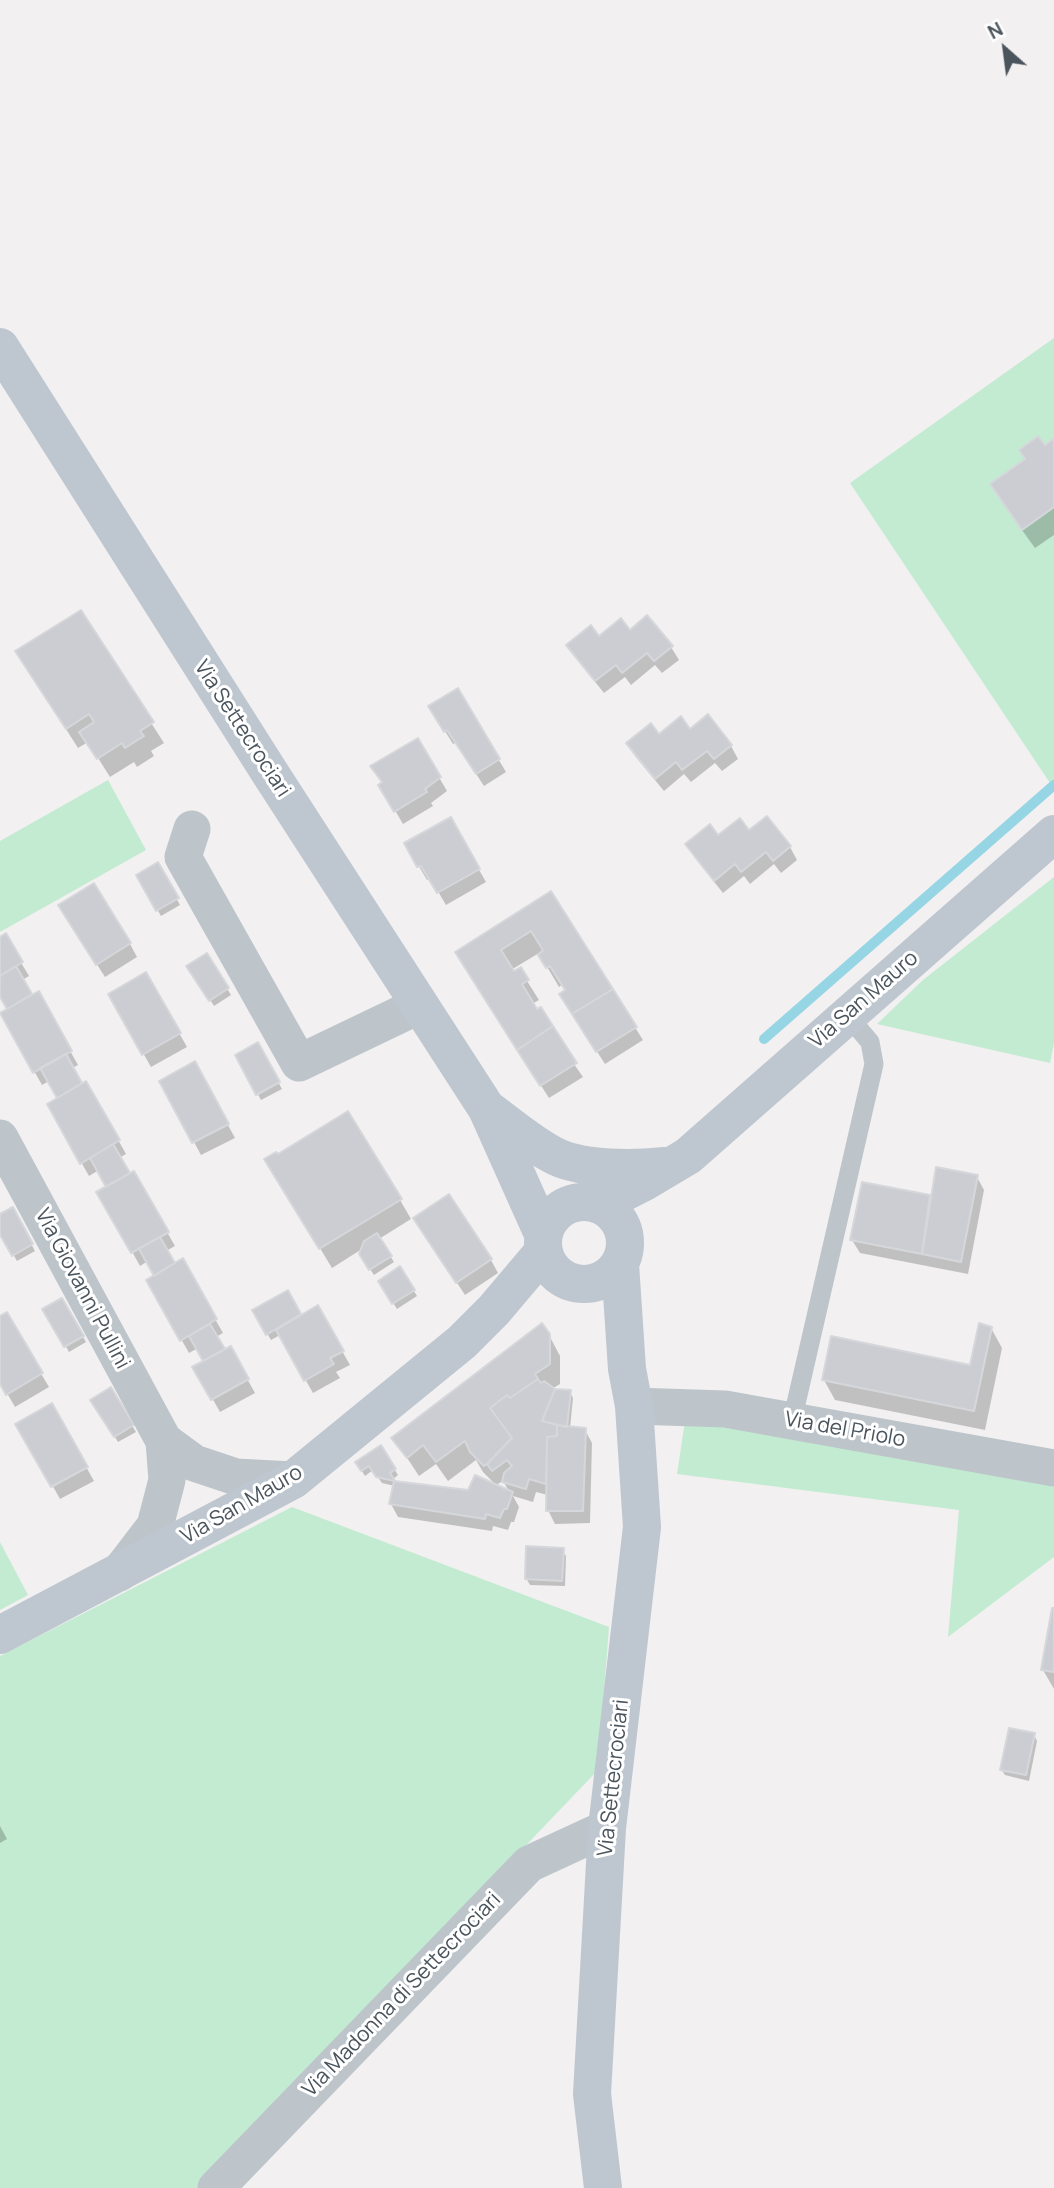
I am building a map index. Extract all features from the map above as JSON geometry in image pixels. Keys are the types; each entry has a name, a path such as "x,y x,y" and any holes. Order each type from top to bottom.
{"main road":[{"name":"Via Settecrociari","path":"0,347 487,1109 543,1243"},
{"name":"Via San Mauro","path":"604,1225 1054,834"},
{"name":"Via Settecrociari","path":"487,1109 604,1225 631,1387 642,1527 607,1828 592,2095 603,2188"},
{"path":"487,1109 533,1143 559,1158 615,1167 675,1165"},
{"path":"556,1213 604,1225 611,1275 598,1283 576,1284 552,1271 543,1243 548,1222 556,1213"},
{"name":"Via San Mauro","path":"0,1635 293,1480 461,1342 502,1301 543,1243"},
{"name":"Via Settecrociari","path":"576,1284 631,1387"},
{"name":"Via San Mauro","path":"461,1342 576,1284"}],"street":[{"path":"192,829 183,857 299,1063 420,1005"},
{"name":"Via Giovanni Pullini","path":"0,1138 210,1524"},
{"name":"Via del Priolo","path":"631,1387 725,1409 1054,1468"},
{"path":"180,1472 293,1480"},
{"name":"Via Giovanni Pullini","path":"118,1573 155,1525 180,1472"},
{"name":"Via Madonna di Settecrociari","path":"216,2188 529,1864 607,1828"}],"lane":[{"path":"792,1421 874,1064 870,1042 847,1015"}],"green space":[{"path":"1054,338 1054,784 1052,786 850,483"},
{"path":"108,780 146,850 0,932 0,841"},
{"path":"1054,877 1054,1043 1050,1063 877,1024 923,980"},
{"path":"685,1421 1054,1483 1054,1557 948,1637 959,1510 677,1474"},
{"path":"292,1507 609,1627 598,1770 198,2188 0,2188 0,1656"},
{"path":"0,1542 28,1595 0,1610"}],"building":[{"path":"1038,436 1045,445 1054,438 1054,507 1022,530 990,484 1025,459 1019,450"},
{"path":"81,610 154,722 140,731 144,736 125,748 122,743 97,759 79,732 94,722 89,714 66,729 15,651"},
{"path":"647,615 673,646 654,661 647,653 622,673 616,665 595,681 566,645 591,625 599,636 621,618 630,630"},
{"path":"458,688 500,759 476,774 428,706"},
{"path":"708,714 732,745 714,759 707,751 682,770 676,762 655,779 626,743 651,723 659,734 681,716 690,729"},
{"path":"418,738 441,777 425,789 427,792 394,812 378,785 382,782 370,766"},
{"path":"767,816 791,846 773,861 766,852 741,872 735,864 714,881 685,844 710,824 718,835 740,818 749,830"},
{"path":"451,817 480,869 437,893 421,866 417,867 404,843"},
{"path":"158,862 179,898 156,911 136,875"},
{"path":"94,883 131,943 96,965 58,905"},
{"path":"551,891 613,989 572,1014 559,994 565,990 550,966 546,968 538,955 543,950 531,931 501,950 514,971 521,967 529,980 522,984 537,1009 541,1007 553,1026 517,1050 455,952"},
{"path":"6,933 23,962 0,976 0,937"},
{"path":"207,953 229,988 209,1001 186,966"},
{"path":"16,966 32,994 7,1009 0,997 0,976"},
{"path":"146,972 181,1033 142,1055 108,994"},
{"path":"613,989 637,1027 596,1052 572,1014"},
{"path":"39,991 72,1051 33,1073 0,1013"},
{"path":"553,1026 577,1063 540,1086 517,1050"},
{"path":"258,1042 280,1082 256,1095 235,1055"},
{"path":"66,1054 82,1083 57,1098 40,1068"},
{"path":"195,1061 229,1124 192,1143 159,1081"},
{"path":"86,1081 120,1140 80,1164 47,1104"},
{"path":"348,1111 402,1199 319,1249 264,1159 276,1152 278,1154"},
{"path":"113,1144 130,1173 106,1187 90,1158"},
{"path":"936,1167 978,1175 961,1262 922,1254"},
{"path":"134,1171 169,1232 131,1253 96,1192"},
{"path":"862,1182 930,1195 922,1254 850,1240"},
{"path":"449,1194 492,1259 456,1283 413,1218"},
{"path":"13,1207 33,1244 12,1256 0,1235 0,1214"},
{"path":"377,1233 392,1256 369,1270 359,1254 364,1241"},
{"path":"160,1237 175,1263 154,1276 139,1249"},
{"path":"183,1258 217,1319 180,1341 146,1280"},
{"path":"400,1266 415,1290 392,1304 378,1281"},
{"path":"288,1290 301,1314 266,1335 252,1310"},
{"path":"62,1298 84,1336 64,1347 42,1309"},
{"path":"318,1305 344,1351 330,1358 334,1364 304,1381 276,1330"},
{"path":"7,1312 43,1373 6,1395 0,1384 0,1316"},
{"path":"542,1323 550,1334 550,1364 535,1374 538,1379 510,1398 507,1395 490,1408 512,1438 487,1464 484,1466 470,1452 465,1441 436,1462 423,1445 407,1458 391,1438"},
{"path":"979,1323 992,1327 974,1411 822,1380 831,1336 970,1365"},
{"path":"210,1324 225,1349 203,1361 189,1336"},
{"path":"231,1346 249,1379 211,1400 192,1367"},
{"path":"538,1379 555,1389 542,1421 557,1425 557,1436 547,1437 546,1484 529,1479 526,1489 502,1482 504,1473 512,1466 507,1460 492,1471 487,1464 512,1438 490,1408 507,1395 510,1398"},
{"path":"111,1387 134,1425 114,1437 90,1400"},
{"path":"555,1389 571,1390 567,1427 542,1421"},
{"path":"52,1403 88,1467 51,1487 15,1424"},
{"path":"557,1425 586,1428 583,1511 546,1511 547,1437 557,1436"},
{"path":"381,1445 396,1469 390,1473 395,1481 376,1477 369,1466 361,1471 355,1462"},
{"path":"475,1475 513,1492 507,1509 504,1509 500,1518 486,1514 485,1519 389,1504 394,1481 468,1490"},
{"path":"526,1546 564,1548 562,1581 525,1579"},
{"path":"1054,1608 1054,1672 1041,1670"},
{"path":"1009,1728 1035,1733 1026,1775 1000,1770"}],"waterway":[{"path":"764,1039 1054,785"}]}
